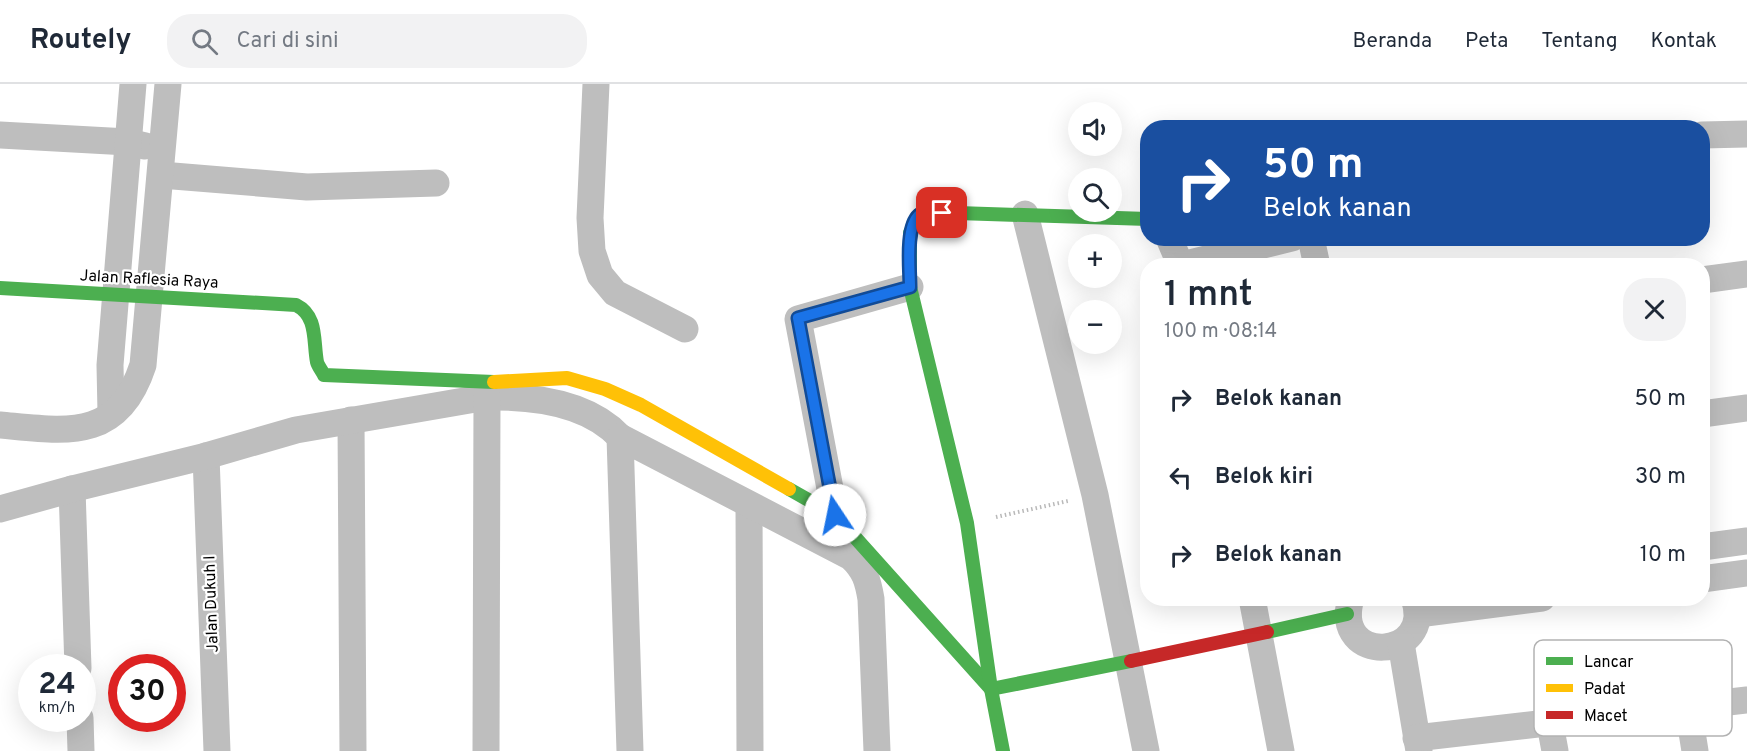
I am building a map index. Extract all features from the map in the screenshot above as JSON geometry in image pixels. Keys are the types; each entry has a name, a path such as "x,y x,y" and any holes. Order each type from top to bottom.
{"street":[{"path":"111,413 110,365 133,84"},
{"path":"0,424 82,429 102,421 135,390 143,365 168,84"},
{"path":"596,84 590,218 592,251 600,275 615,293 685,329"},
{"path":"1710,135 1747,134"},
{"path":"0,135 128,141 162,163 307,187 436,183"},
{"path":"1003,751 991,689 967,524 910,287 910,233 919,215 927,212 1140,219"},
{"path":"1024,214 1095,495 1146,751"},
{"path":"1210,258 1259,246"},
{"path":"1710,279 1747,274"},
{"path":"910,287 798,318 835,515 991,689"},
{"name":"Jalan Raflesia Raya","path":"0,288 296,305 304,309 312,322 318,354 317,362 324,375 491,382 567,378 605,389 641,405 835,515"},
{"path":"0,509 207,456 296,430 487,397 510,396 549,401 589,414 608,424 620,437 749,506 852,556 867,575 871,599 877,751"},
{"path":"486,751 487,397"},
{"path":"1710,413 1747,408"},
{"path":"351,420 353,751"},
{"path":"620,437 630,751"},
{"name":"Jalan Dukuh I","path":"207,456 217,751"},
{"path":"72,489 78,654"},
{"path":"749,506 750,751"},
{"path":"1710,546 1747,541"},
{"path":"1710,578 1747,573"},
{"path":"1254,606 1281,751"},
{"path":"991,689 1128,662 1259,632 1349,606 1352,632 1365,645 1383,649 1401,644 1413,631 1416,606"},
{"path":"1401,644 1418,745 1534,727"},
{"path":"1732,702 1747,700"},
{"path":"80,732 81,751"},
{"path":"1552,736 1555,751"},
{"path":"1693,736 1695,751"}],"path":[{"path":"967,524 1095,495"}],"traffic: fast":[{"path":"1003,751 991,689 967,523 910,287 910,233 919,215 927,212 1140,219"},
{"path":"0,288 296,305 303,310 311,322 317,362 324,375 494,382"},
{"path":"789,489 835,515 991,689 1131,661"},
{"path":"1267,632 1347,614"}],"traffic: slow":[{"path":"494,382 567,378 605,389 641,405 789,489"}],"traffic: jam":[{"path":"1131,661 1267,632"}],"route":[{"path":"835,515 798,318 910,287 912,225 919,215 927,212 942,213"}]}
